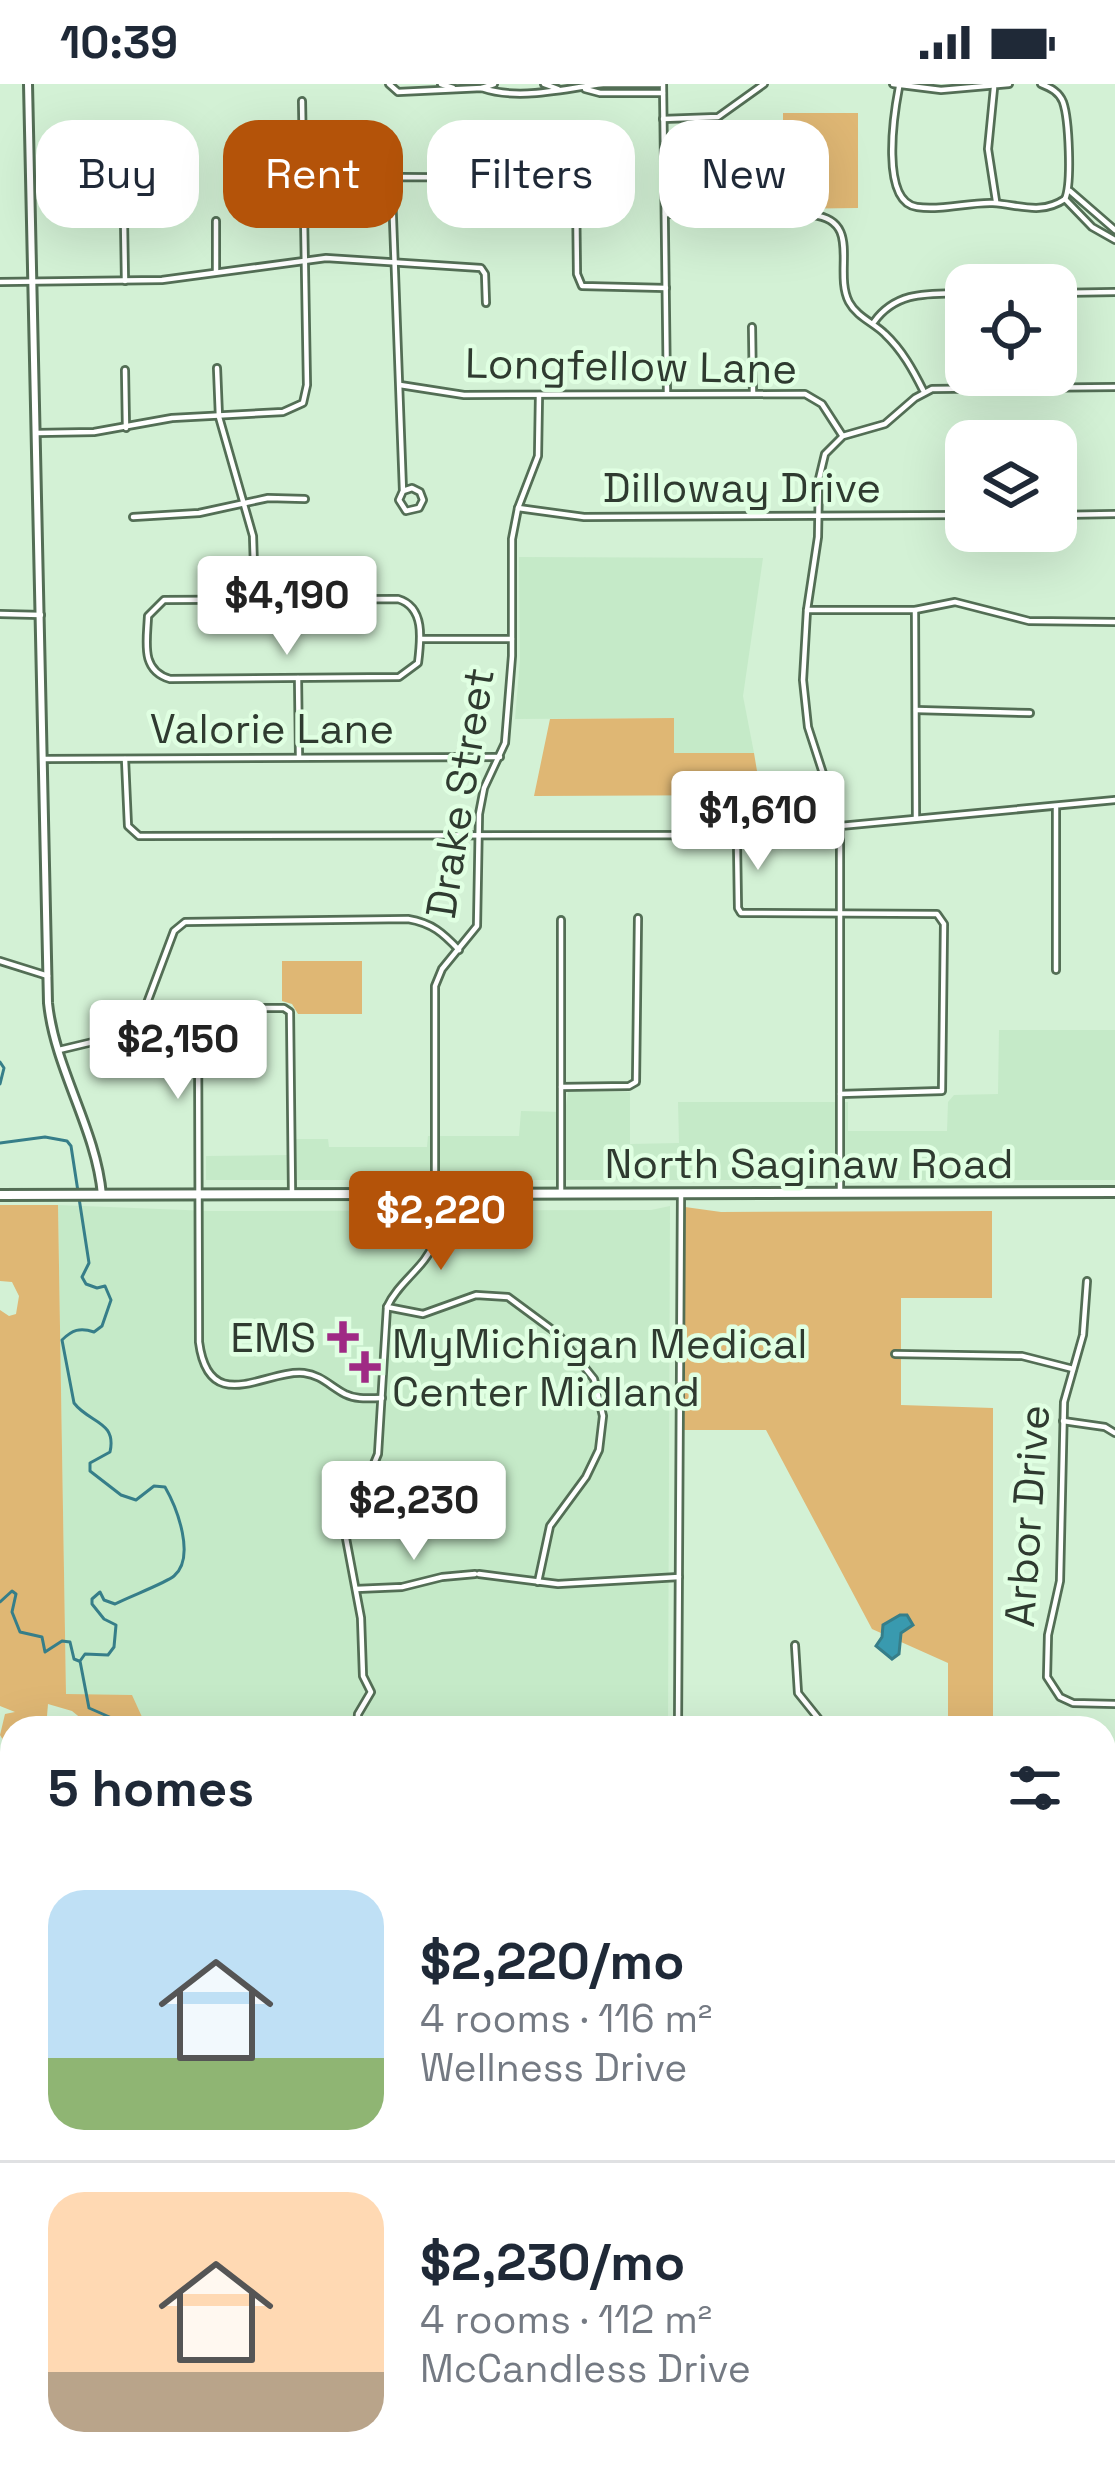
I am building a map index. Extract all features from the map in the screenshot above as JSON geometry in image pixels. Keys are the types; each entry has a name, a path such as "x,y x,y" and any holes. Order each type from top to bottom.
{"main road":[{"name":"North Saginaw Road","path":"0,1195 1115,1192"}],"street":[{"path":"28,84 50,1020 96,1160 102,1195"},
{"path":"441,84 453,88"},
{"path":"393,85 398,92 494,84"},
{"path":"544,84 557,89"},
{"path":"482,88 494,93 663,84 663,119 718,117 764,84"},
{"path":"1009,84 994,88 896,86 893,147 899,197 906,204 922,208 997,203 1040,209 1066,199 1070,191 1064,106 1057,92 1041,84"},
{"path":"585,88 600,93 663,93"},
{"path":"994,88 988,149 997,203"},
{"path":"37,433 283,412 303,403 307,385 302,101"},
{"path":"403,491 395,182 405,176 567,178 576,189 577,274 582,286 665,288"},
{"path":"1070,191 1115,230"},
{"path":"1066,199 1092,227 1115,240"},
{"path":"829,218 843,233 844,284 851,305 902,354 923,392"},
{"path":"216,221 216,271"},
{"path":"124,228 125,280"},
{"path":"664,228 667,393"},
{"path":"0,282 162,280 350,257 481,268 486,303"},
{"path":"1077,293 1115,292"},
{"path":"873,323 889,305 912,295 945,294"},
{"path":"752,327 753,393"},
{"path":"217,368 219,417 253,536 255,599"},
{"path":"124,370 126,428"},
{"name":"Longfellow Lane","path":"400,386 464,395 791,393 814,398 843,436"},
{"path":"840,1193 840,826 808,727 803,680 820,466 843,436 885,424 923,392 1115,387"},
{"name":"Drake Street","path":"387,1307 432,1250 434,986 476,926 480,800 506,733 512,539 518,508 536,464 539,395"},
{"path":"133,517 199,513 246,501 305,499"},
{"name":"Dilloway Drive","path":"518,508 584,517 945,515"},
{"path":"1077,515 1115,514"},
{"path":"178,599 255,599 408,602 418,614 418,663 399,677 170,679 150,668 148,616 156,604 178,599"},
{"path":"807,610 916,610 955,602 1029,621 1115,622"},
{"path":"916,610 916,818"},
{"path":"0,614 41,615"},
{"path":"419,639 512,638"},
{"path":"298,678 298,758"},
{"path":"916,710 1030,713"},
{"name":"Valorie Lane","path":"44,759 500,757"},
{"path":"125,759 128,826 139,836 722,835 737,843 741,914 937,914 944,924 942,1091 840,1094"},
{"path":"840,826 1115,800"},
{"path":"1056,808 1056,970"},
{"path":"560,1087 636,1082 638,918"},
{"path":"59,1050 132,1031 147,1008 174,931 194,920 408,920 425,922 459,950"},
{"path":"561,920 561,1194"},
{"path":"0,961 48,976"},
{"path":"147,1008 284,1008 290,1012 292,1195"},
{"path":"198,1010 199,1342 211,1372 242,1386 285,1374 308,1374 351,1396 382,1398"},
{"path":"678,1716 681,1193"},
{"name":"Arbor Drive","path":"1087,1281 1086,1319 1064,1402 1060,1581 1048,1635 1047,1677 1060,1697 1073,1703 1115,1704"},
{"path":"358,1716 371,1692 363,1676 345,1533 376,1463 387,1307 423,1314 476,1294 508,1297 558,1334 593,1379 603,1416 599,1450 550,1526 538,1582"},
{"path":"895,1354 1022,1356 1072,1370"},
{"path":"1063,1421 1115,1433"},
{"path":"355,1589 402,1587 477,1574 610,1584 679,1577"},
{"path":"795,1646 798,1693 816,1716"}],"shaded area":[{"path":"783,113 858,113 858,208 829,208 829,120 783,120"},
{"path":"519,557 763,558 743,696 754,753 673,753 673,718 515,719"},
{"path":"674,718 674,753 754,753 761,795 534,796 550,719"},
{"path":"282,961 362,961 362,1014 298,1014 292,1004 282,1001"},
{"path":"999,1030 1115,1030 1115,1180 206,1180 206,1156 287,1155 288,1139 328,1139 329,1147 427,1147 428,1136 519,1136 521,1111 565,1112 568,1092 630,1092 630,1144 679,1143 678,1102 848,1102 848,1131 947,1131 948,1102 954,1095 998,1094"},
{"path":"0,1205 58,1205 66,1694 132,1695 142,1716 78,1716 48,1704 47,1716 5,1716 15,1712 0,1706 0,1310 9,1316 16,1314 19,1296 12,1282 0,1281"},
{"name":"MyMichigan Medical Center Midland","path":"58,1205 210,1211 651,1210 670,1206 668,1716 141,1716 131,1695 66,1695"},
{"path":"685,1207 721,1212 992,1211 992,1298 901,1298 901,1405 993,1408 993,1716 948,1716 948,1663 872,1629 766,1430 684,1430"}],"water":[{"path":"907,1615 913,1625 901,1633 899,1654 892,1659 876,1646 883,1625"}],"waterway":[{"path":"0,1062 4,1068 0,1084"},
{"path":"0,1143 45,1137 71,1146 89,1263 82,1277 86,1284 105,1286 111,1300 102,1326 94,1332 76,1330 62,1340 74,1403 106,1428 111,1442 110,1452 90,1463 90,1471 121,1495 136,1500 154,1486 165,1487 184,1545 180,1568 170,1579 115,1604 104,1600 100,1592 92,1599 104,1619 116,1625 114,1647 108,1655 85,1654 80,1661 89,1708 107,1716"},
{"path":"0,1602 12,1591 16,1594 12,1612 20,1632 42,1637 45,1652 62,1641 70,1642 74,1659 79,1661"}],"place":[{"name":"EMS","path":"343,1337"},
{"name":"MyMichigan Medical Center Midland","path":"365,1367"}]}
